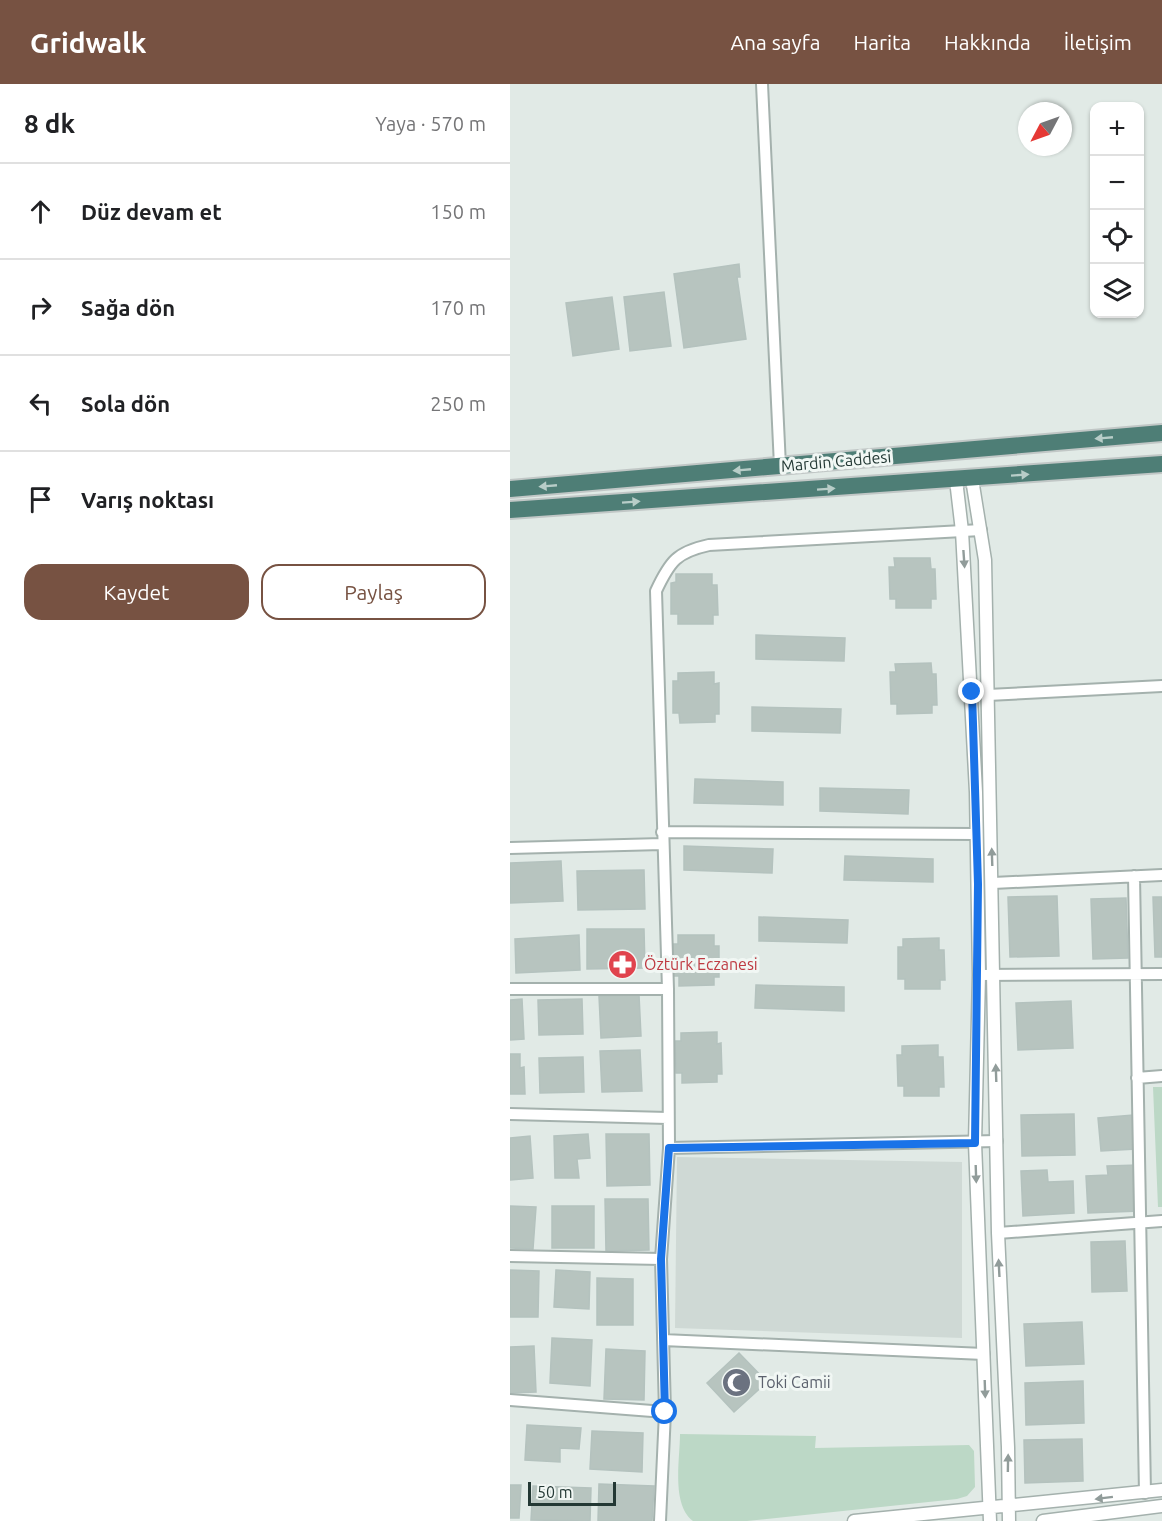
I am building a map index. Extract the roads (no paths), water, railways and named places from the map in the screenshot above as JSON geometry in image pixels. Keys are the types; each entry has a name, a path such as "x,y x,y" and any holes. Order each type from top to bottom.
{"highway":[{"name":"Mardin Caddesi","path":"510,489 1162,433"},
{"name":"Mardin Caddesi","path":"510,510 1162,464"}],"street":[{"path":"762,84 780,466"},
{"path":"964,479 981,530 985,560 998,1233 1008,1447 1009,1521"},
{"path":"964,479 962,531 972,692 979,975 975,1143 990,1521"},
{"path":"660,1521 665,1412 661,1259 669,1148 668,989 656,591 667,568 677,557 686,550 710,545 981,530"},
{"path":"988,695 1162,686"},
{"path":"662,832 975,834"},
{"path":"510,848 662,844"},
{"path":"993,883 1162,875"},
{"path":"1134,876 1145,1492"},
{"path":"979,975 1162,974"},
{"path":"510,989 668,989"},
{"path":"1137,1078 1162,1076"},
{"path":"510,1114 668,1118"},
{"path":"669,1148 997,1141"},
{"path":"998,1233 1162,1221"},
{"path":"510,1256 661,1259"},
{"path":"663,1340 984,1354"},
{"path":"510,1400 665,1412"},
{"path":"854,1521 1162,1490"},
{"path":"1043,1521 1162,1506"}],"place":[{"name":"Öztürk Eczanesi","path":"623,964"},
{"name":"Toki Camii","path":"737,1382"}]}
